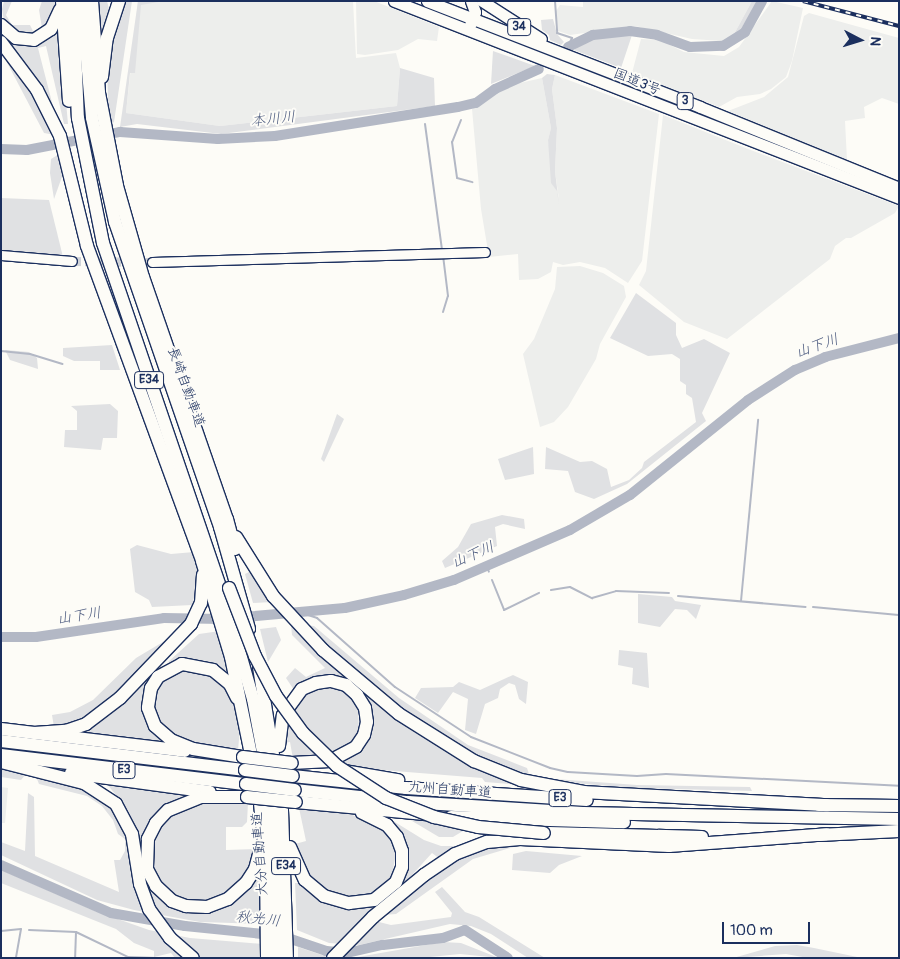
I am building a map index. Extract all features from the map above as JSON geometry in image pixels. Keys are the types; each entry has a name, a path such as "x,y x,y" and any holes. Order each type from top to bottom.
{"highway":[{"path":"1,25 16,38 28,41 40,38 55,23 61,1"},
{"path":"61,1 88,118 105,131 88,159 75,195 87,246 192,533 272,690 303,733 337,766 386,798 434,817 478,827 544,833 690,837 899,831"},
{"path":"73,1 75,61 88,118"},
{"path":"82,1 88,118 88,159 125,291 222,595"},
{"path":"88,118 93,1"},
{"path":"88,118 119,1"},
{"name":"国道3号","path":"394,1 899,198"},
{"path":"412,1 460,22 467,31 475,12 471,1"},
{"name":"国道3号","path":"427,1 899,188"},
{"name":"34","path":"482,1 556,51"},
{"path":"1,42 29,77 56,125 88,159 133,245 227,519 243,597"},
{"name":"長崎自動車道","path":"88,159 124,254 209,494 243,597"},
{"name":"E34","path":"88,159 109,264 222,595 226,623 253,699 273,779"},
{"path":"124,254 191,411"},
{"path":"109,264 118,301 161,424 184,512"},
{"path":"227,519 248,560 273,596 293,619 342,667 399,714 454,750 506,774 540,785 584,792 827,805"},
{"path":"34,733 66,731 95,719 174,644 198,611 203,578 192,533"},
{"name":"E34","path":"243,597 272,740 273,779"},
{"path":"226,623 248,725 262,817 281,920"},
{"path":"247,791 192,798 168,810 156,823 148,839 146,863 152,880 166,897 186,906 207,907 228,899 246,883 258,861 261,844 240,706 225,678 213,670 190,664 174,666 158,677 151,688 148,708 155,726 164,736 185,747 248,767"},
{"path":"1,729 248,767 292,763 330,761 356,747 364,735 366,715 362,701 352,690 339,683 316,683 296,695 283,715 279,754 288,838 281,920"},
{"path":"248,725 248,767 262,817"},
{"name":"九州自動車道","path":"1,741 248,767 293,776 517,796 899,806"},
{"name":"九州自動車道","path":"1,754 247,791 295,796 507,809 734,818 899,819"},
{"path":"1,762 84,784 116,804 132,834 146,903 158,924 189,955"},
{"path":"292,763 517,796"},
{"path":"22,767 247,791"},
{"name":"大分自動車道","path":"273,779 282,810 281,920 278,957"},
{"name":"大分自動車道","path":"273,779 281,920"},
{"path":"282,810 296,864 305,880 332,900 357,903 374,900 392,888 400,875 400,844 393,830 380,820 361,812 295,796"},
{"path":"333,958 359,930 434,867 465,849 493,841 520,839 669,846 827,834"}],"street":[{"path":"152,262 485,252"},
{"path":"1,255 72,261"}],"shaded area":[{"path":"4,1 12,1 6,15 12,25 30,25 33,31 42,28 39,10 42,1 57,1 56,9 43,32 20,35 4,21 2,9"},
{"path":"98,1 107,1 109,9 99,65"},
{"path":"123,1 132,1 114,122 109,126 107,69"},
{"path":"138,1 353,1 356,58 396,53 400,68 397,106 220,126 126,113"},
{"path":"138,1 164,1 141,5 135,73 130,73 126,113 220,126 397,106 400,68 434,78 435,106 221,134 137,124 120,127"},
{"path":"356,1 374,1 439,27 437,41 418,39 398,50 365,55 357,54"},
{"path":"583,1 752,1 733,36 722,41 692,39 635,26 570,35 558,31 556,11 560,5 583,7"},
{"path":"752,1 758,1 736,37 722,41 733,36"},
{"path":"772,1 803,8 792,61 786,77 771,89 760,94 737,97 719,107 632,73 641,39 660,40 684,52 724,56 739,47"},
{"path":"809,13 899,38 899,104 882,98 864,107 865,118 845,121 847,160 728,111 764,97 788,77 804,16"},
{"path":"553,19 557,34 564,42 561,45 550,40 549,35 542,30 541,20"},
{"path":"59,24 68,124 64,124 46,46 38,48 55,114 1,37 1,30 25,45"},
{"path":"614,35 632,35 621,68 574,50 584,42"},
{"path":"1,51 27,84 55,135 44,133"},
{"path":"493,51 535,66 491,84"},
{"path":"547,74 555,75 552,89 557,128 555,171 559,205 557,191 551,183 548,140 551,128 542,78"},
{"path":"555,75 659,114 642,261 628,283 605,268 580,262 563,265 553,262 551,272 538,279 519,280 518,254 489,257 481,209 472,109 511,85 542,78 551,128 548,140 559,200 555,171 557,128 552,89"},
{"path":"663,115 899,206 895,213 851,238 846,238 835,246 830,259 727,339 684,322 639,285 646,271"},
{"path":"61,153 63,174 54,199 50,173 51,159"},
{"path":"1,198 49,200 63,257 1,251"},
{"path":"580,266 603,273 624,286 626,297 600,344 596,359 568,407 554,422 540,427 523,354 534,339 555,289 557,267"},
{"path":"636,293 676,323 676,335 682,348 704,339 730,353 702,413 706,421 627,484 594,499 575,492 568,471 545,469 546,447 580,462 592,461 607,469 611,487 629,480 642,468 644,462 696,422 692,398 686,394 686,385 680,381 680,359 672,354 648,356 610,338"},
{"path":"112,345 120,370 100,370 100,361 74,361 63,356 63,348"},
{"path":"5,350 29,352 37,358 38,369 10,360"},
{"path":"110,404 118,411 117,438 103,438 101,450 64,447 65,430 77,430 77,411 71,406"},
{"path":"337,414 344,419 324,462 321,459"},
{"path":"533,447 534,474 505,480 498,459"},
{"path":"502,515 524,519 525,529 503,524 495,527 497,546 445,568 442,561 458,547 471,524"},
{"path":"137,545 171,554 194,552 199,580 192,605 152,607 149,600 135,592 130,549"},
{"path":"249,572 272,602 253,603 245,574"},
{"path":"638,594 672,597 675,601 701,605 696,619 687,610 675,609 660,627 638,623"},
{"path":"291,625 350,681 294,690 286,678 295,668 306,677 325,668 292,635"},
{"path":"304,625 314,626 399,698 468,745 527,768 530,777 497,767 465,750 396,706"},
{"path":"276,627 281,640 268,662 260,629"},
{"path":"220,631 229,668 224,671 208,661 190,659 168,662 199,634"},
{"path":"173,636 97,711 76,722 54,727 52,715 70,712 93,700 136,658"},
{"path":"619,650 647,653 649,688 632,684 633,668 618,665"},
{"path":"190,667 220,680 233,698 240,727 238,751 183,741 166,732 156,720 153,707 156,685 164,676"},
{"path":"153,674 143,695 143,710 163,740 163,744 86,735 85,730 110,715"},
{"path":"513,675 528,682 526,704 519,699 515,685 509,683 500,689 498,698 485,704 476,734 465,730 468,699 453,692 438,713 415,698 421,688 453,687 459,682 480,690"},
{"path":"336,686 347,693 358,707 359,733 349,748 336,755 293,759 290,742 283,743 285,722 307,691"},
{"path":"359,690 414,732 471,766 523,785 485,782 482,778 332,766 348,759 361,748 368,737"},
{"path":"1,767 27,773 21,780 1,777"},
{"path":"35,774 94,792 121,817 146,891 146,882 159,899 171,907 202,913 228,906 261,872 262,924 200,922 134,910 97,900 1,855 1,842 25,851 28,793 34,797 35,856 119,892 114,860 120,860 125,851 125,839 118,834 113,820 102,806 87,796 39,784"},
{"path":"555,779 637,785 750,787 752,791 634,788 550,781"},
{"path":"107,784 183,792 183,796 166,805 147,832 140,855 136,828 128,810"},
{"path":"1,787 8,788 5,823 1,823"},
{"path":"199,801 248,803 247,822 242,827 226,827 226,850 256,849 252,864 240,883 227,895 207,902 187,902 172,896 153,873 151,845 166,818 180,808"},
{"path":"299,808 350,814 375,824 390,838 396,854 391,879 381,890 369,896 339,895 323,889 308,874 295,844 306,841"},
{"path":"382,818 390,819 424,840 441,846 462,846 440,859 432,853 402,886 407,860"},
{"path":"407,818 476,823 453,837 439,837"},
{"path":"524,844 473,859 396,914 383,915 441,867 498,845"},
{"path":"526,851 582,856 559,865 550,873 512,870 513,854"},
{"path":"1,870 95,911 149,930 190,938 263,944 263,958 200,958 189,950 186,958 175,958 171,953 154,957 154,951 134,943 116,929 1,883"},
{"path":"295,883 302,883 317,898 343,909 378,904 352,930 375,921 391,925 451,917 452,913 435,892 442,887 465,912 479,917 545,958 528,958 491,934 471,926 450,924 359,945 329,943 297,930"},
{"path":"443,942 461,943 499,958 460,954 420,958 339,958 358,957"},
{"path":"797,945 862,958 808,958 786,954 733,958 775,946"},
{"path":"298,947 328,957 298,958"}],"waterway":[{"path":"555,1 557,33 572,38 568,47"},
{"name":"本川川","path":"568,47 593,35 630,31 657,35 690,47 723,46 745,32 762,1"},
{"name":"本川川","path":"1,149 27,150 120,132 218,139 275,136 476,103 495,89 539,69"},
{"path":"461,120 452,142 457,178 472,182"},
{"path":"425,124 442,250"},
{"path":"443,258 448,296 443,312"},
{"name":"山下川","path":"1,637 36,637 164,618 222,619 345,608 404,595 454,580 570,530 630,495 748,400 795,370 825,357 899,338"},
{"path":"1,351 30,354 62,364"},
{"path":"741,601 758,420"},
{"name":"山下川","path":"487,567 489,572"},
{"path":"492,580 504,610 539,593"},
{"path":"551,590 570,587 592,598 616,591 669,593"},
{"path":"678,596 806,607"},
{"path":"813,607 899,615"},
{"path":"302,613 317,618 395,687 471,737 550,768 568,772 637,776 666,774 899,786"},
{"name":"秋光川","path":"1,865 111,913 185,926 282,936 326,951 347,953 383,945 443,938 465,930 508,958"},
{"path":"1,931 21,929 16,958"},
{"path":"29,930 76,932 75,958"},
{"path":"76,932 128,957 156,958"}],"tunnel":[{"path":"72,261 152,262"}],"railway":[{"path":"803,1 899,26"}]}
